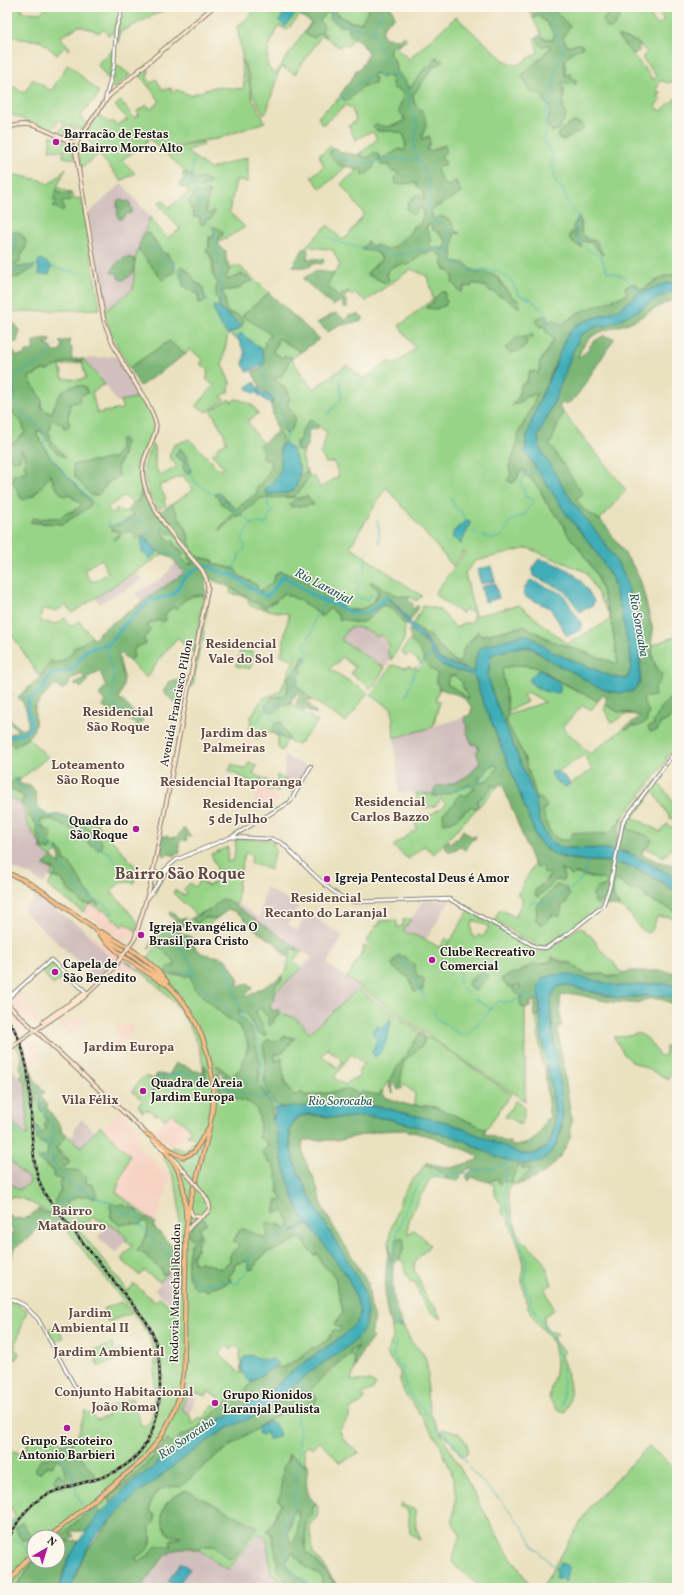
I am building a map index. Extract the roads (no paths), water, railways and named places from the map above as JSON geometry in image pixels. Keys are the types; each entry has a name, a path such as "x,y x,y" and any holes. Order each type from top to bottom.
{"main road":[{"path":"76,148 78,141 105,100 214,7"},
{"path":"108,90 113,92"},
{"path":"7,129 18,124 28,124 71,142 76,148"},
{"path":"71,142 78,141"},
{"name":"Avenida Francisco Pillon","path":"7,1051 57,1013 87,993 110,972 135,939 152,889 153,872 208,591 207,580 202,570 167,528 148,496 145,488 143,465 148,448 156,432 156,425 150,406 127,369 109,335 104,321 76,148"},
{"name":"Rodovia Marechal Rondon","path":"7,873 35,886 153,972 176,994 193,1018 206,1050 213,1086 210,1123 189,1207 186,1233 184,1370 180,1394 172,1417 158,1442 142,1461 59,1529"},
{"path":"88,924 129,948 155,967 176,994"},
{"path":"88,924 122,956 163,983 176,994"},
{"path":"7,1004 165,1150 210,1203 208,1211 191,1225 186,1233"},
{"path":"146,1133 176,1154 186,1156 190,1155 195,1150 210,1123"},
{"path":"165,1150 176,1165 182,1179 185,1196 186,1233"},
{"path":"189,1207 193,1216 198,1218 202,1217"},
{"path":"7,1587 26,1560"}],"street":[{"path":"105,100 114,66 116,29 123,7"},
{"path":"239,835 272,839 281,842 328,887 348,901 447,899 482,916 536,947 544,949 548,948 601,908 608,896 613,865 624,819 641,799 677,749"},
{"path":"152,889 176,860 239,835 290,802 311,766"},
{"path":"153,872 163,875"},
{"path":"7,999 51,960 87,993"},
{"path":"7,1297 25,1306 38,1319 79,1394"}],"water":[{"path":"285,7 301,7 285,27 279,21 283,15"},
{"path":"41,259 52,266 49,274 39,275 38,264 39,260"},
{"path":"677,282 677,291 670,292 653,300 637,311 615,322 604,327 599,326 581,335 573,351 554,402 538,436 540,449 572,501 601,538 622,570 628,588 640,648 640,682 633,691 620,693 608,691 593,685 575,673 555,664 530,647 520,647 495,653 491,656 488,676 494,698 535,798 539,821 549,840 564,848 607,849 631,854 677,878 677,893 650,876 627,866 609,862 564,857 554,854 545,848 537,839 482,699 475,677 448,668 439,663 428,645 414,633 396,606 387,599 384,600 386,597 389,597 395,603 423,636 439,659 473,672 477,654 481,648 523,635 528,635 552,652 613,677 625,679 628,677 631,668 631,658 612,578 595,550 567,515 525,451 527,437 535,411 555,366 563,343 572,329 578,324 617,310 638,294 664,284"},
{"path":"214,306 236,321 241,328 228,334 219,323 213,310"},
{"path":"241,333 261,349 265,361 262,365 248,372 243,365 245,353 237,337"},
{"path":"255,383 260,390 273,399 271,404 257,394 259,391 254,394 250,391 251,390 248,390 247,387"},
{"path":"285,441 287,446 292,449 300,469 297,485 293,491 288,493 268,494 265,492 266,489 276,479 280,472 281,449"},
{"path":"466,520 470,521 470,524 461,544 452,537 454,531"},
{"path":"141,536 146,539 158,552 149,559 142,552"},
{"path":"540,559 559,565 573,573 589,592 594,601 593,605 579,611 565,591 533,576 534,566"},
{"path":"491,566 495,581 481,584 477,570"},
{"path":"531,580 563,594 582,625 581,630 567,636 550,608 524,596 525,587"},
{"path":"495,583 499,598 485,602 481,587"},
{"path":"540,670 560,684 560,692 547,692 531,683 530,678"},
{"path":"552,771 563,775 570,784 567,787 559,783 552,776"},
{"path":"566,974 618,986 669,984 677,986 677,998 659,995 618,998 564,985 553,993 551,1012 553,1037 562,1096 561,1124 555,1147 538,1162 521,1164 512,1162 492,1155 458,1138 383,1118 364,1116 336,1118 312,1114 299,1117 290,1130 291,1149 299,1173 312,1200 362,1286 366,1298 367,1315 361,1333 351,1344 312,1370 269,1407 255,1416 228,1428 204,1443 138,1492 104,1527 89,1546 70,1588 59,1588 68,1560 78,1542 98,1516 135,1479 150,1470 169,1453 218,1421 266,1394 298,1367 343,1336 358,1321 360,1313 356,1297 347,1276 308,1223 298,1230 292,1231 306,1222 303,1219 293,1197 282,1159 276,1127 273,1123 275,1108 344,1104 382,1107 415,1116 447,1122 522,1154 539,1152 549,1144 554,1130 555,1113 553,1094 543,1047 538,988 543,978"},
{"path":"390,1019 391,1021 388,1036 384,1047 375,1057 372,1052 378,1037 373,1035 373,1029 377,1026 383,1028"},
{"path":"250,1355 265,1360 273,1359 278,1364 251,1382 241,1368 244,1357"},
{"path":"271,1422 276,1426 279,1437 268,1439 267,1432 262,1435 258,1433 258,1430 262,1425"},
{"path":"181,1562 190,1569 176,1587 168,1581"},
{"path":"561,1563 570,1568 567,1573 567,1580 565,1582 561,1577 558,1579 555,1577 557,1575 556,1568"}],"waterway":[{"path":"332,7 334,19 343,24 373,33"},
{"path":"381,7 383,12 376,22 374,33 380,50 394,72 409,91 410,106 417,125 414,148 430,187 429,214 433,222 441,223 447,226 449,230 450,260 472,272 484,269 500,272 511,280 519,295 531,299 541,308 547,316 547,323 567,337"},
{"path":"545,7 564,50 557,65 555,78 545,113 545,120 547,123 546,133 543,139 552,153 552,169 555,173 553,175 558,186 562,187 568,203 578,216 576,235 581,243 589,251 601,256 607,272 624,277 631,285 637,287 639,295"},
{"path":"336,103 367,77 373,75"},
{"path":"376,75 395,76"},
{"path":"335,156 359,163 373,163 396,159 418,160"},
{"path":"193,160 191,181 198,197 198,207 215,232 214,241 219,255 219,265 222,276 218,279 221,285 221,309"},
{"path":"183,182 192,183"},
{"path":"7,272 15,246 15,235"},
{"path":"327,237 338,242 360,248 375,248 393,256 431,248 449,251"},
{"path":"149,246 181,272 190,283 214,306"},
{"path":"7,275 38,264"},
{"path":"51,267 80,273"},
{"path":"7,325 14,324"},
{"path":"230,333 238,338"},
{"path":"14,375 38,363 56,345"},
{"path":"262,365 265,380 280,399 287,433 285,441"},
{"path":"7,368 13,376 14,395 17,406 46,435 44,443 50,457 97,507"},
{"path":"327,415 342,398 340,381 342,372"},
{"path":"7,400 14,400"},
{"path":"291,449 304,442 309,428 316,423"},
{"path":"178,448 195,482 210,493 219,495 238,513"},
{"path":"478,534 493,539 503,536 510,521 524,515 534,500 526,497 521,483 526,472 538,470"},
{"path":"243,551 246,546 242,541 249,525 256,523 266,524 269,518 268,515 273,512 268,508 268,499"},
{"path":"451,499 455,508 460,511 467,521"},
{"path":"240,515 249,520 252,524"},
{"path":"108,520 108,525 111,526 130,521 141,521 146,529 150,542 164,549"},
{"path":"377,520 379,529 379,543"},
{"path":"469,527 476,534"},
{"path":"364,571 367,552 369,549"},
{"path":"166,551 177,557"},
{"path":"231,574 236,562 238,561 239,555 242,552"},
{"path":"179,560 191,573"},
{"name":"Rio Laranjal","path":"7,738 24,733 31,728 28,701 43,688 50,675 64,672 73,668 86,650 109,644 126,623 150,601 172,595 175,593 182,580 194,570 204,566 211,567 225,574 231,574 259,593 267,596 283,576 319,599 335,604 351,613 367,613 387,598"},
{"path":"360,578 357,581 359,586 355,591 357,596 368,600 370,595 378,595 384,600"},
{"path":"257,723 262,714 286,697 291,690 297,672 308,657 308,653 304,645 312,632 314,619 327,601"},
{"path":"107,645 109,660 114,676 112,701 117,709 132,716"},
{"path":"411,683 418,667 432,655"},
{"path":"406,697 410,686"},
{"path":"7,693 14,696"},
{"path":"19,696 29,699"},
{"path":"268,709 283,737"},
{"path":"7,720 22,733"},
{"path":"431,795 443,790 469,787 480,781 503,748"},
{"path":"7,763 7,770 18,784 28,792 30,804 45,843 57,851"},
{"path":"34,812 47,817 56,815 90,836 100,848 111,854 113,859 120,867"},
{"path":"530,904 534,902 543,904 566,892 579,883 586,869 587,860"},
{"path":"60,864 72,877 76,886 85,895 106,905 114,914"},
{"path":"178,945 191,963 194,975 203,989 213,995 230,1011 251,1023 255,1029 262,1058 263,1086 269,1099 277,1108"},
{"path":"485,952 485,958"},
{"path":"398,956 412,972"},
{"path":"225,959 244,1017"},
{"path":"473,992 485,971 484,963"},
{"path":"458,970 460,974 459,983"},
{"path":"180,972 193,975"},
{"path":"414,977 424,997"},
{"path":"463,988 467,993"},
{"path":"434,1012 436,1018 461,1035 467,1035 486,1016 498,1001 510,1003 526,994 541,1001"},
{"path":"475,999 491,1009"},
{"path":"157,1078 181,1073 207,1079"},
{"path":"219,1083 233,1091 268,1099"},
{"path":"38,1086 44,1112 53,1126 50,1150 53,1163 73,1186 82,1188"},
{"path":"7,1124 11,1123 19,1136"},
{"path":"36,1131 45,1142 50,1145"},
{"path":"37,1157 53,1163"},
{"path":"398,1328 390,1296 390,1266 402,1220 415,1190 423,1179 431,1173 461,1174 498,1167 514,1160"},
{"path":"506,1165 505,1199 511,1219"},
{"path":"56,1206 82,1188 91,1195 114,1204 127,1215 132,1209 138,1217 143,1229 181,1267"},
{"path":"49,1212 53,1208"},
{"path":"27,1229 40,1221"},
{"path":"511,1221 527,1259 525,1282 527,1293 531,1298 530,1303 551,1336"},
{"path":"190,1273 195,1282 199,1283 208,1284 230,1282 238,1284 240,1279 247,1271 248,1259 264,1241 283,1237 283,1230 290,1234 292,1231"},
{"path":"7,1240 14,1238"},
{"path":"552,1338 556,1345 561,1362 563,1379 562,1405"},
{"path":"396,1343 393,1355 398,1365 403,1366 402,1370 406,1388 414,1400 422,1407 429,1420"},
{"path":"301,1378 303,1383 301,1399 302,1409 298,1415 297,1422 300,1431 295,1493 293,1496 293,1510 285,1524 285,1563 289,1569 315,1588"},
{"path":"431,1423 439,1431 444,1432 457,1447 472,1471 505,1505 523,1528 536,1549 556,1568"},
{"path":"68,1446 63,1450 63,1461 72,1472 75,1483"},
{"path":"76,1485 76,1492 82,1505"},
{"path":"87,1512 99,1516"},
{"path":"7,1514 13,1523"},
{"path":"17,1526 26,1536"},
{"path":"13,1539 26,1548"},
{"path":"66,1552 71,1553"}],"railway":[{"path":"7,1018 21,1045 28,1075 32,1137 36,1170 40,1185 48,1199 146,1321 154,1337 160,1370 159,1403 156,1418 152,1431 145,1444 137,1454 127,1464 115,1472 56,1491 36,1501 21,1517 7,1542"}],"place":[{"name":"Barracão de Festas do Bairro Morro Alto","path":"56,142"},
{"name":"Quadra do São Roque","path":"136,829"},
{"name":"Igreja Pentecostal Deus é Amor","path":"327,879"},
{"name":"Igreja Evangélica O Brasil para Cristo","path":"141,935"},
{"name":"Clube Recreativo Comercial","path":"432,960"},
{"name":"Capela de São Benedito","path":"55,972"},
{"name":"Quadra de Areia Jardim Europa","path":"143,1091"},
{"name":"Grupo Rionidos Laranjal Paulista","path":"215,1403"},
{"name":"Grupo Escoteiro Antonio Barbieri","path":"67,1428"}],"district":[{"name":"Residencial Vale do Sol","path":"241,652"},
{"name":"Residencial São Roque","path":"118,720"},
{"name":"Jardim das Palmeiras","path":"234,742"},
{"name":"Loteamento São Roque","path":"88,774"},
{"name":"Residencial Itaporanga","path":"231,783"},
{"name":"Residencial Carlos Bazzo","path":"390,810"},
{"name":"Residencial 5 de Julho","path":"238,812"},
{"name":"Bairro São Roque","path":"180,875"},
{"name":"Residencial Recanto do Laranjal","path":"326,906"},
{"name":"Jardim Europa","path":"129,1048"},
{"name":"Vila Félix","path":"90,1101"},
{"name":"Bairro Matadouro","path":"72,1220"},
{"name":"Jardim Ambiental II","path":"90,1322"},
{"name":"Jardim Ambiental","path":"109,1353"},
{"name":"Conjunto Habitacional João Roma","path":"124,1400"}],"water label":[{"name":"Rio Sorocaba","path":"638,625"},
{"name":"Rio Sorocaba","path":"340,1102"},
{"name":"Rio Sorocaba","path":"187,1439"}]}
